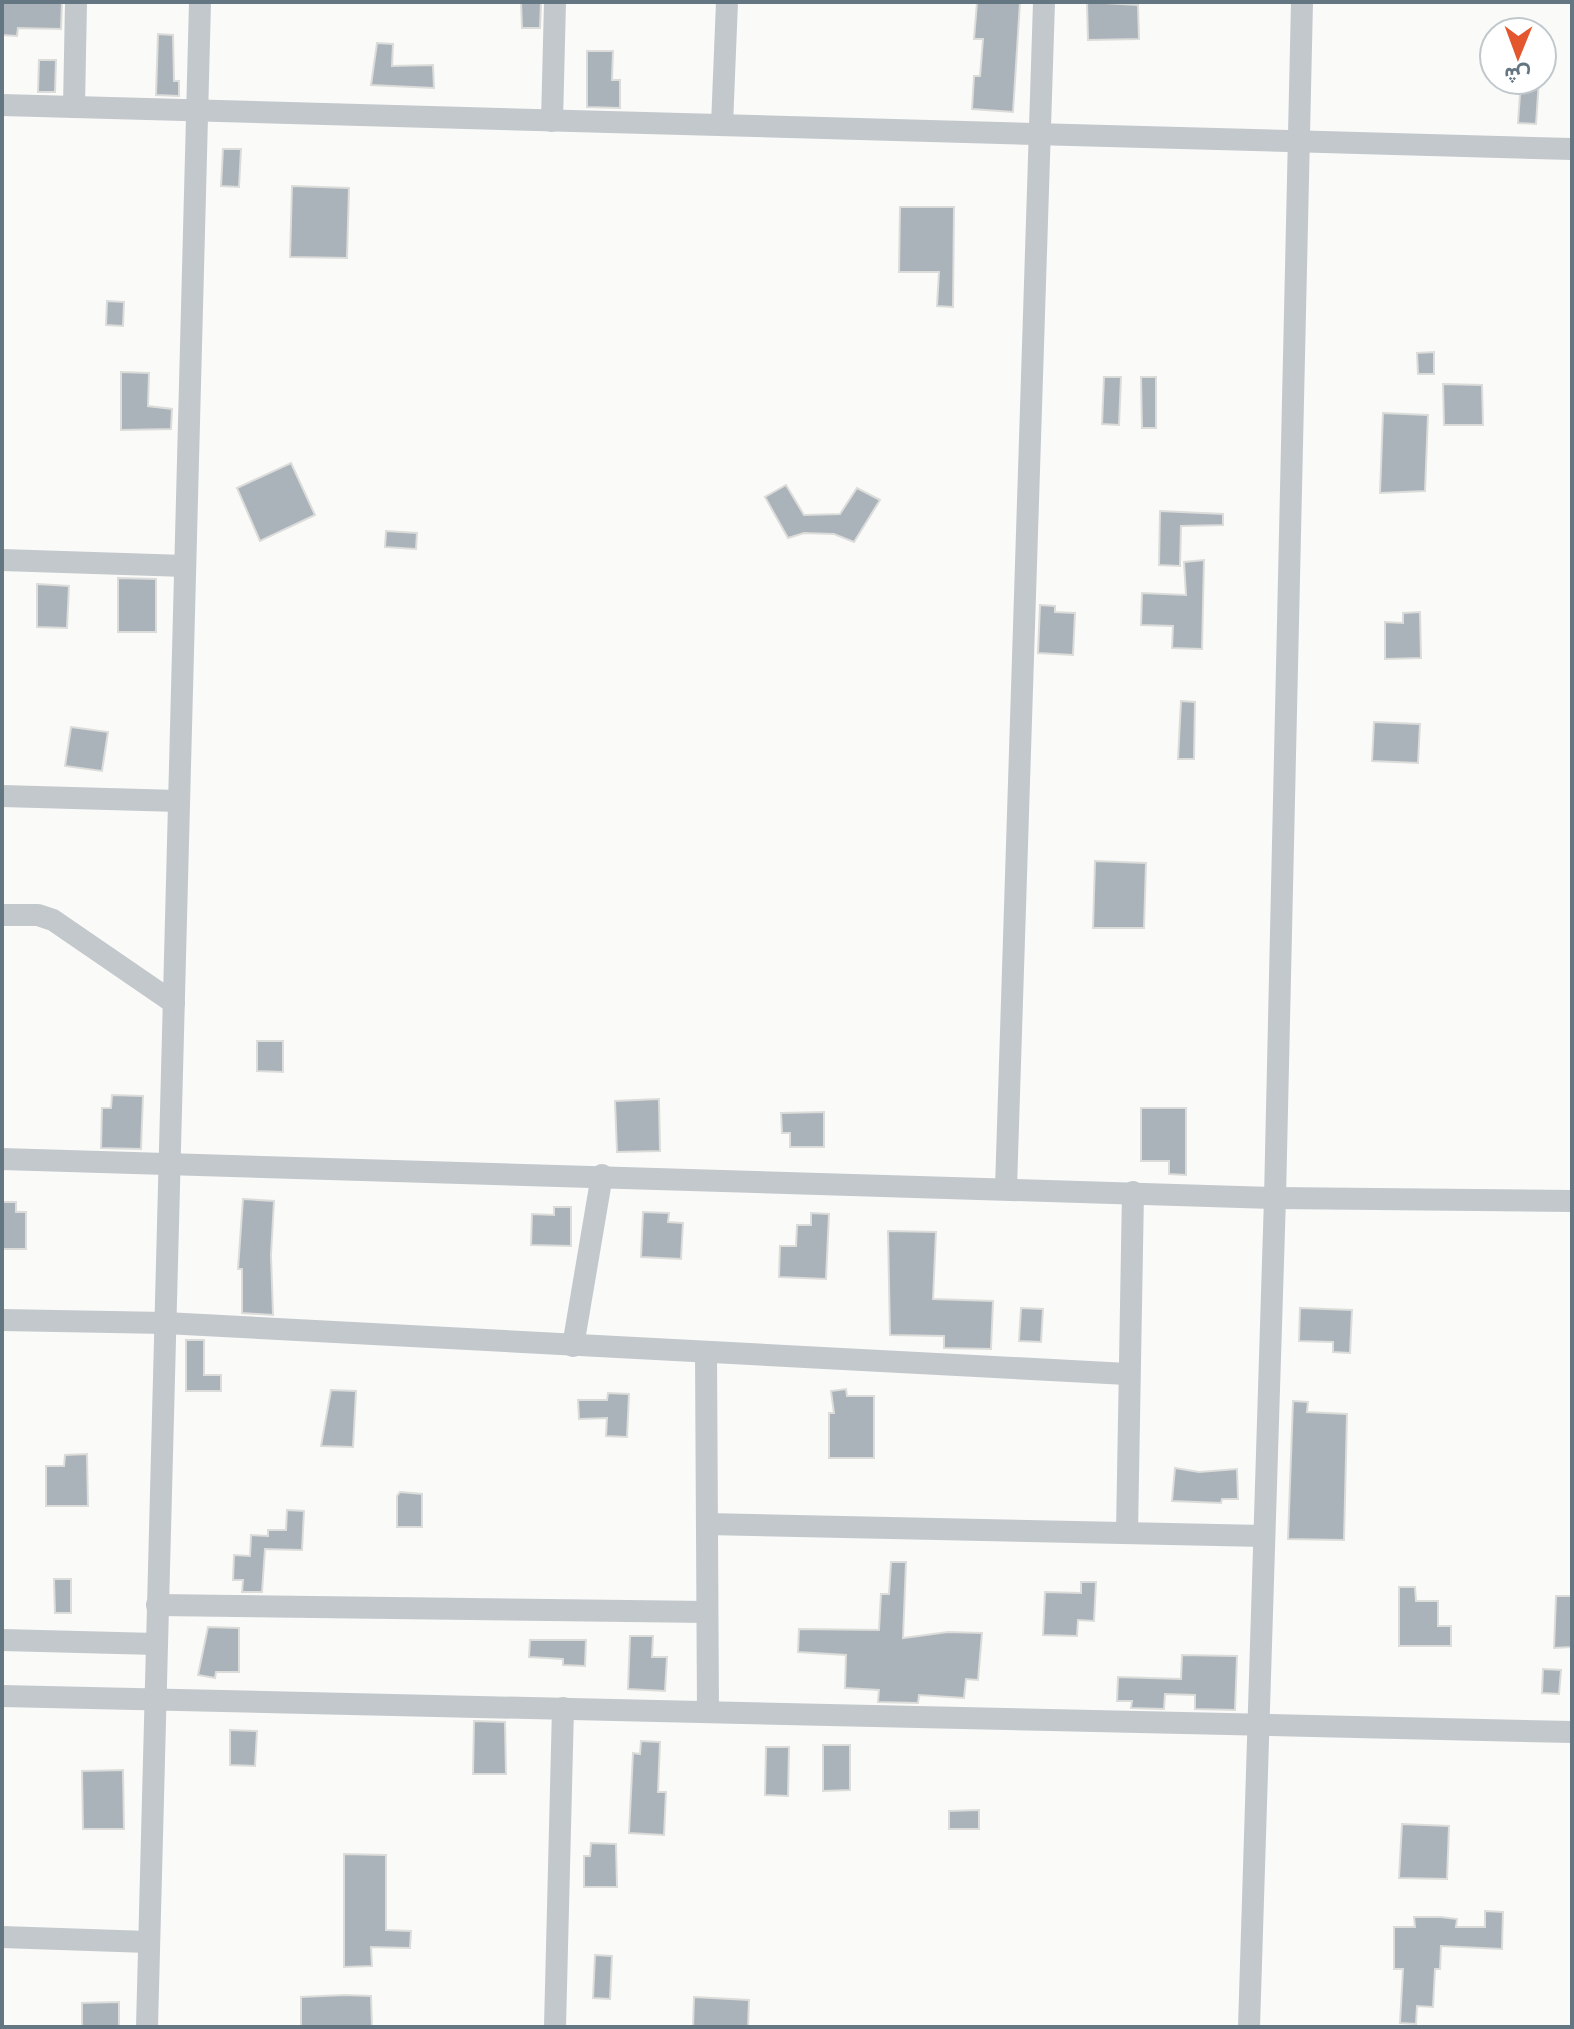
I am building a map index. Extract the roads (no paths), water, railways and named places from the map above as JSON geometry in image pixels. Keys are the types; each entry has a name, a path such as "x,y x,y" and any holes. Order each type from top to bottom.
{"street":[{"path":"74,107 76,2"},
{"path":"147,2027 200,2"},
{"path":"552,121 555,2"},
{"path":"722,125 727,2"},
{"path":"1006,1188 1044,2"},
{"path":"1249,2027 1275,1198 1302,2"},
{"path":"2,105 1572,149"},
{"path":"2,560 185,566"},
{"path":"2,796 179,801"},
{"path":"2,915 38,915 53,920 174,1003"},
{"path":"2,1159 1275,1198 1572,1201"},
{"path":"573,1346 602,1175"},
{"path":"1127,1533 1127,1374 1133,1192"},
{"path":"2,1320 165,1323 1127,1374"},
{"path":"706,1353 708,1712"},
{"path":"707,1524 1264,1536"},
{"path":"157,1605 707,1612"},
{"path":"2,1640 156,1644"},
{"path":"2,1696 1572,1732"},
{"path":"555,2027 563,1708"},
{"path":"2,1937 148,1942"}]}
